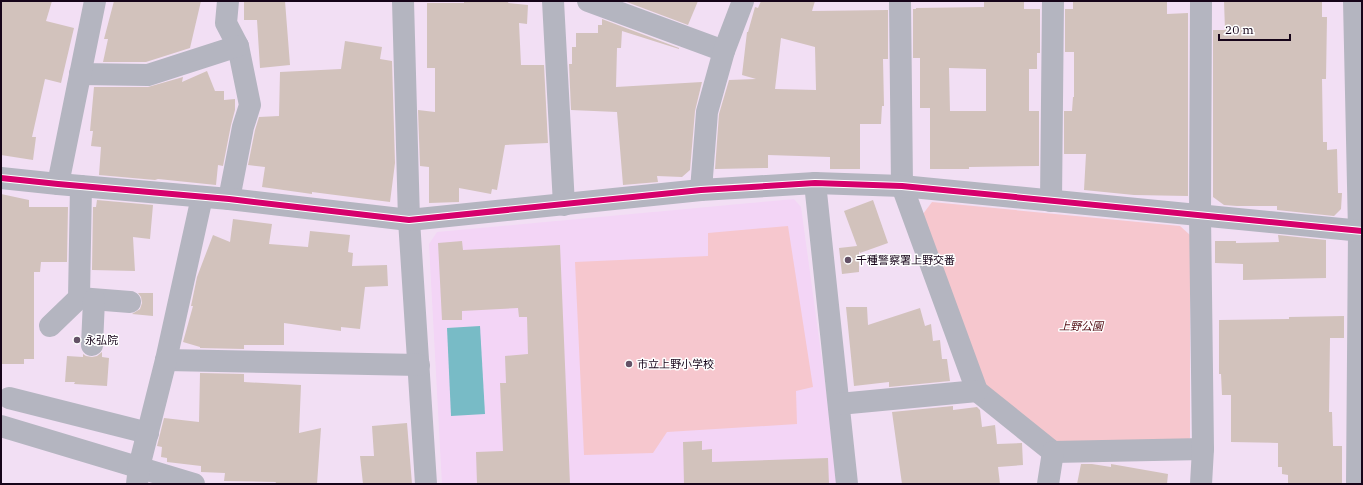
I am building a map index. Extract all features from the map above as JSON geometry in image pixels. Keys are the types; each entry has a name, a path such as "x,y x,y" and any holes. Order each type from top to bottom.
{"street":[{"path":"58,184 94,1"},
{"path":"228,1 226,23 238,46 250,105 243,127 230,199"},
{"path":"404,1 409,220 426,484"},
{"path":"553,1 564,205"},
{"path":"588,1 724,51"},
{"path":"701,190 707,112 724,51 743,1"},
{"path":"900,1 902,186 977,391 1053,452 1203,449"},
{"path":"1051,201 1053,1"},
{"path":"1201,484 1203,449 1200,215 1202,1"},
{"path":"1354,1 1360,231 1356,484"},
{"path":"80,74 148,75 238,46"},
{"path":"1,178 230,199 409,220 701,190 815,182 902,186 1360,231"},
{"path":"815,182 847,484"},
{"path":"81,186 87,299 92,345"},
{"path":"138,476 166,360 202,197"},
{"path":"50,326 87,299 130,302"},
{"path":"166,360 419,365"},
{"path":"839,404 977,391"},
{"path":"10,398 148,433"},
{"path":"42,438 51,408"},
{"path":"1,426 42,438 138,476 194,484"},
{"path":"1048,484 1053,452"}],"shaded area":[{"name":"市立上野小学校","path":"794,199 801,207 839,484 442,484 429,244 437,232"}],"green space":[{"name":"上野公園","path":"932,202 1180,226 1190,235 1190,438 1186,443 1060,447 986,391 920,218"},
{"path":"788,226 813,387 796,391 797,424 667,432 653,453 584,455 575,262 708,256 708,233"}],"water":[{"path":"480,326 485,414 451,416 447,328"}],"building":[{"path":"1,1 52,1 46,21 74,28 61,83 45,79 32,137 36,137 33,160 1,155"},
{"path":"114,1 201,1 190,48 146,62 103,62 108,39 104,39"},
{"path":"244,1 285,1 290,65 260,68 257,20 244,20"},
{"path":"464,1 509,1 508,3 528,5 527,24 519,23 521,65 544,65 548,143 505,145 497,190 492,189 491,194 459,188 459,202 429,203 429,167 420,166 418,110 435,112 435,68 427,68 427,3 464,3"},
{"path":"624,1 698,1 688,25"},
{"path":"761,1 815,1 812,11 888,10 888,59 883,59 884,106 882,106 881,124 860,124 860,169 830,169 830,157 768,155 768,168 715,169 719,114 729,80 756,79 742,75 747,32 755,7 758,8","holes":["781,38 815,47 816,90 775,89"]},
{"path":"984,1 1024,1 1024,9 1040,9 1040,53 1037,53 1037,69 1029,69 1029,111 1039,111 1039,166 930,169 930,108 920,108 920,58 913,58 913,9 984,7","holes":["949,68 986,69 986,111 950,111"]},
{"path":"1073,1 1167,1 1167,14 1188,13 1188,196 1134,195 1084,190 1086,154 1064,154 1064,111 1072,111 1074,97 1074,52 1065,52 1065,9 1073,9"},
{"path":"1224,1 1322,1 1322,17 1327,17 1326,79 1322,79 1323,142 1327,142 1327,150 1337,149 1338,193 1342,193 1341,209 1334,216 1277,210 1277,206 1224,205 1213,197 1213,30 1225,30"},
{"path":"602,19 679,48 622,31 621,48 617,48 616,87 702,82 695,111 690,170 682,177 657,176 658,182 623,185 617,112 571,110 569,64 572,64 572,47 576,47 576,33 598,33 598,25 602,25"},
{"path":"345,41 382,47 380,59 392,61 395,163 390,202 262,187 265,167 248,165 259,117 279,116 280,72 341,69"},
{"path":"207,71 215,91 224,91 224,100 235,99 235,110 223,166 218,165 216,185 99,175 101,147 91,146 93,131 90,131 94,87 148,87 183,77 182,82"},
{"path":"1,194 29,200 29,207 68,207 67,262 41,262 40,272 34,272 34,359 24,359 24,364 1,364"},
{"path":"97,200 153,205 150,239 133,237 135,271 92,270 93,207 96,207"},
{"path":"873,200 888,243 860,253 859,251 859,272 842,274 839,248 857,246 844,211"},
{"path":"233,219 272,224 269,244 308,247 310,231 350,235 348,252 353,253 352,266 387,265 388,286 365,287 360,329 341,327 341,331 284,323 284,345 244,345 244,349 200,348 183,342 193,306 191,306 197,277 213,235 230,242"},
{"path":"1278,235 1326,240 1326,278 1243,280 1243,264 1215,263 1215,241 1236,241 1236,243 1279,242"},
{"path":"462,241 463,250 560,245 570,484 477,484 476,452 503,451 500,383 506,383 505,356 528,354 527,317 519,317 518,308 462,311 462,320 442,320 438,243"},
{"path":"138,293 153,293 153,316 132,314 140,309 142,303 141,297"},
{"path":"846,307 867,307 868,325 920,308 925,326 931,324 933,341 940,340 942,359 947,359 950,381 889,387 889,382 854,386"},
{"path":"1344,316 1344,338 1330,338 1329,412 1332,412 1333,446 1342,446 1342,484 1288,484 1288,475 1282,474 1282,467 1278,467 1278,443 1231,442 1231,395 1222,395 1221,374 1219,374 1219,320 1289,319 1289,317"},
{"path":"102,352 102,357 109,358 107,386 65,382 67,356 83,357 83,354 92,357 97,356"},
{"path":"200,373 244,374 244,382 301,385 299,433 321,428 317,484 275,484 276,482 224,481 225,473 201,472 201,466 167,462 167,458 161,457 162,447 157,446 164,418 199,422"},
{"path":"953,406 953,410 977,407 980,410 982,427 995,425 997,444 1022,443 1023,465 998,467 1000,484 902,484 892,412"},
{"path":"407,423 412,484 363,484 360,456 374,456 372,426"},
{"path":"702,441 702,450 712,449 712,462 828,458 829,484 684,484 683,442"},
{"path":"1081,464 1111,467 1111,464 1168,474 1167,484 1077,484"}],"cycle path":[{"path":"1,178 229,199 409,220 701,190 815,183 902,186 1362,231"}],"place":[{"name":"千種警察署上野交番","path":"848,260"},
{"name":"永弘院","path":"77,340"},
{"name":"市立上野小学校","path":"629,364"}]}
